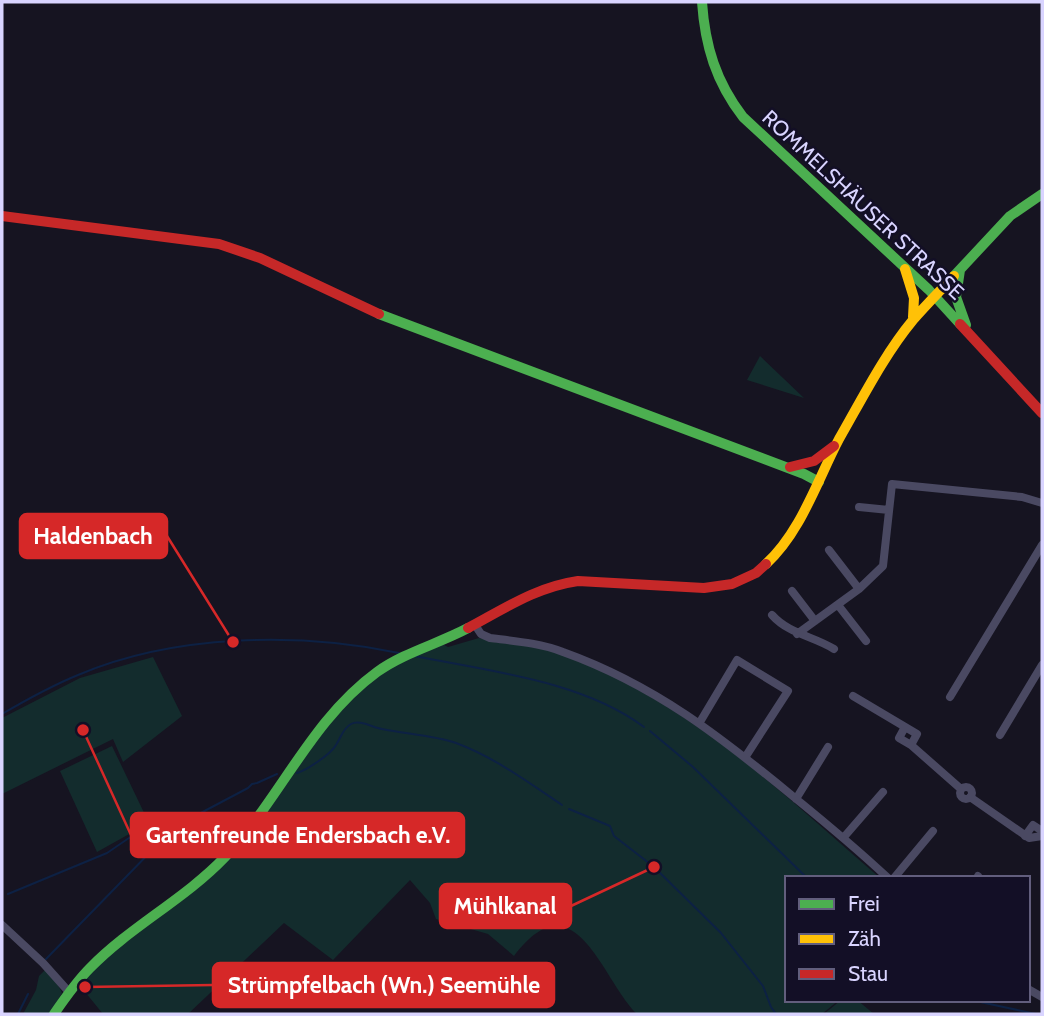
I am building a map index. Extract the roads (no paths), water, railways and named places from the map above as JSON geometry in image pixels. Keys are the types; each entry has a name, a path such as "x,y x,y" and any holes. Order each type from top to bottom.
{"main road":[{"name":"ROMMELSHÄUSER STRASSE","path":"702,2 703,27 711,65 731,103 758,132 935,296 1042,413"},
{"path":"54,1014 69,992 117,941 194,886 226,856 327,719 378,671 475,625 540,588 559,583 578,581 704,588 732,584 756,573 778,553 797,524 838,442 896,343 913,320 1010,216 1042,194"},
{"path":"2,216 219,244 260,258 321,288 428,334 819,482"},
{"path":"904,266 915,293 913,320"},
{"path":"960,270 956,297 970,334"},
{"path":"784,468 818,461 838,442"}],"street":[{"path":"797,634 859,589 883,566 892,484 1022,497 1042,503"},
{"path":"859,507 889,510"},
{"path":"950,697 1042,545"},
{"path":"830,550 859,589"},
{"path":"792,591 815,621"},
{"path":"838,605 866,641"},
{"path":"772,615 797,634 823,642 834,649"},
{"path":"475,625 481,634 490,638 560,650 614,673 700,722 746,756 844,837 886,876"},
{"path":"700,722 737,660 788,691 746,756"},
{"path":"1000,735 1042,665"},
{"path":"853,696 905,727 899,738 911,744 961,789 961,797 970,797 1029,838 1042,834"},
{"path":"796,799 828,747"},
{"path":"844,837 883,792"},
{"path":"896,876 933,831"},
{"path":"2,925 37,957 69,992"}],"waterway":[{"path":"2,714 58,684 115,661 195,644 278,640 360,646 399,653"},
{"path":"415,656 564,688 620,711 644,727"},
{"path":"297,773 324,757 333,749 346,728 358,723 456,743 497,763 562,805"},
{"path":"650,731 693,767 805,876"},
{"path":"157,828 178,825 252,784 277,774"},
{"path":"569,809 610,826 614,836 654,867 721,933 763,986 776,1014"},
{"path":"163,838 178,825"},
{"path":"8,894 107,853 129,838 149,830"},
{"path":"46,959 160,842"},
{"path":"18,1014 28,994"},
{"path":"980,1002 1036,1014"}],"place":[{"name":"Haldenbach","path":"233,642"},
{"name":"Gartenfreunde Endersbach e.V.","path":"83,730"},
{"name":"Mühlkanal","path":"654,867"},
{"name":"Strümpfelbach (Wn.) Seemühle","path":"85,987"}]}
